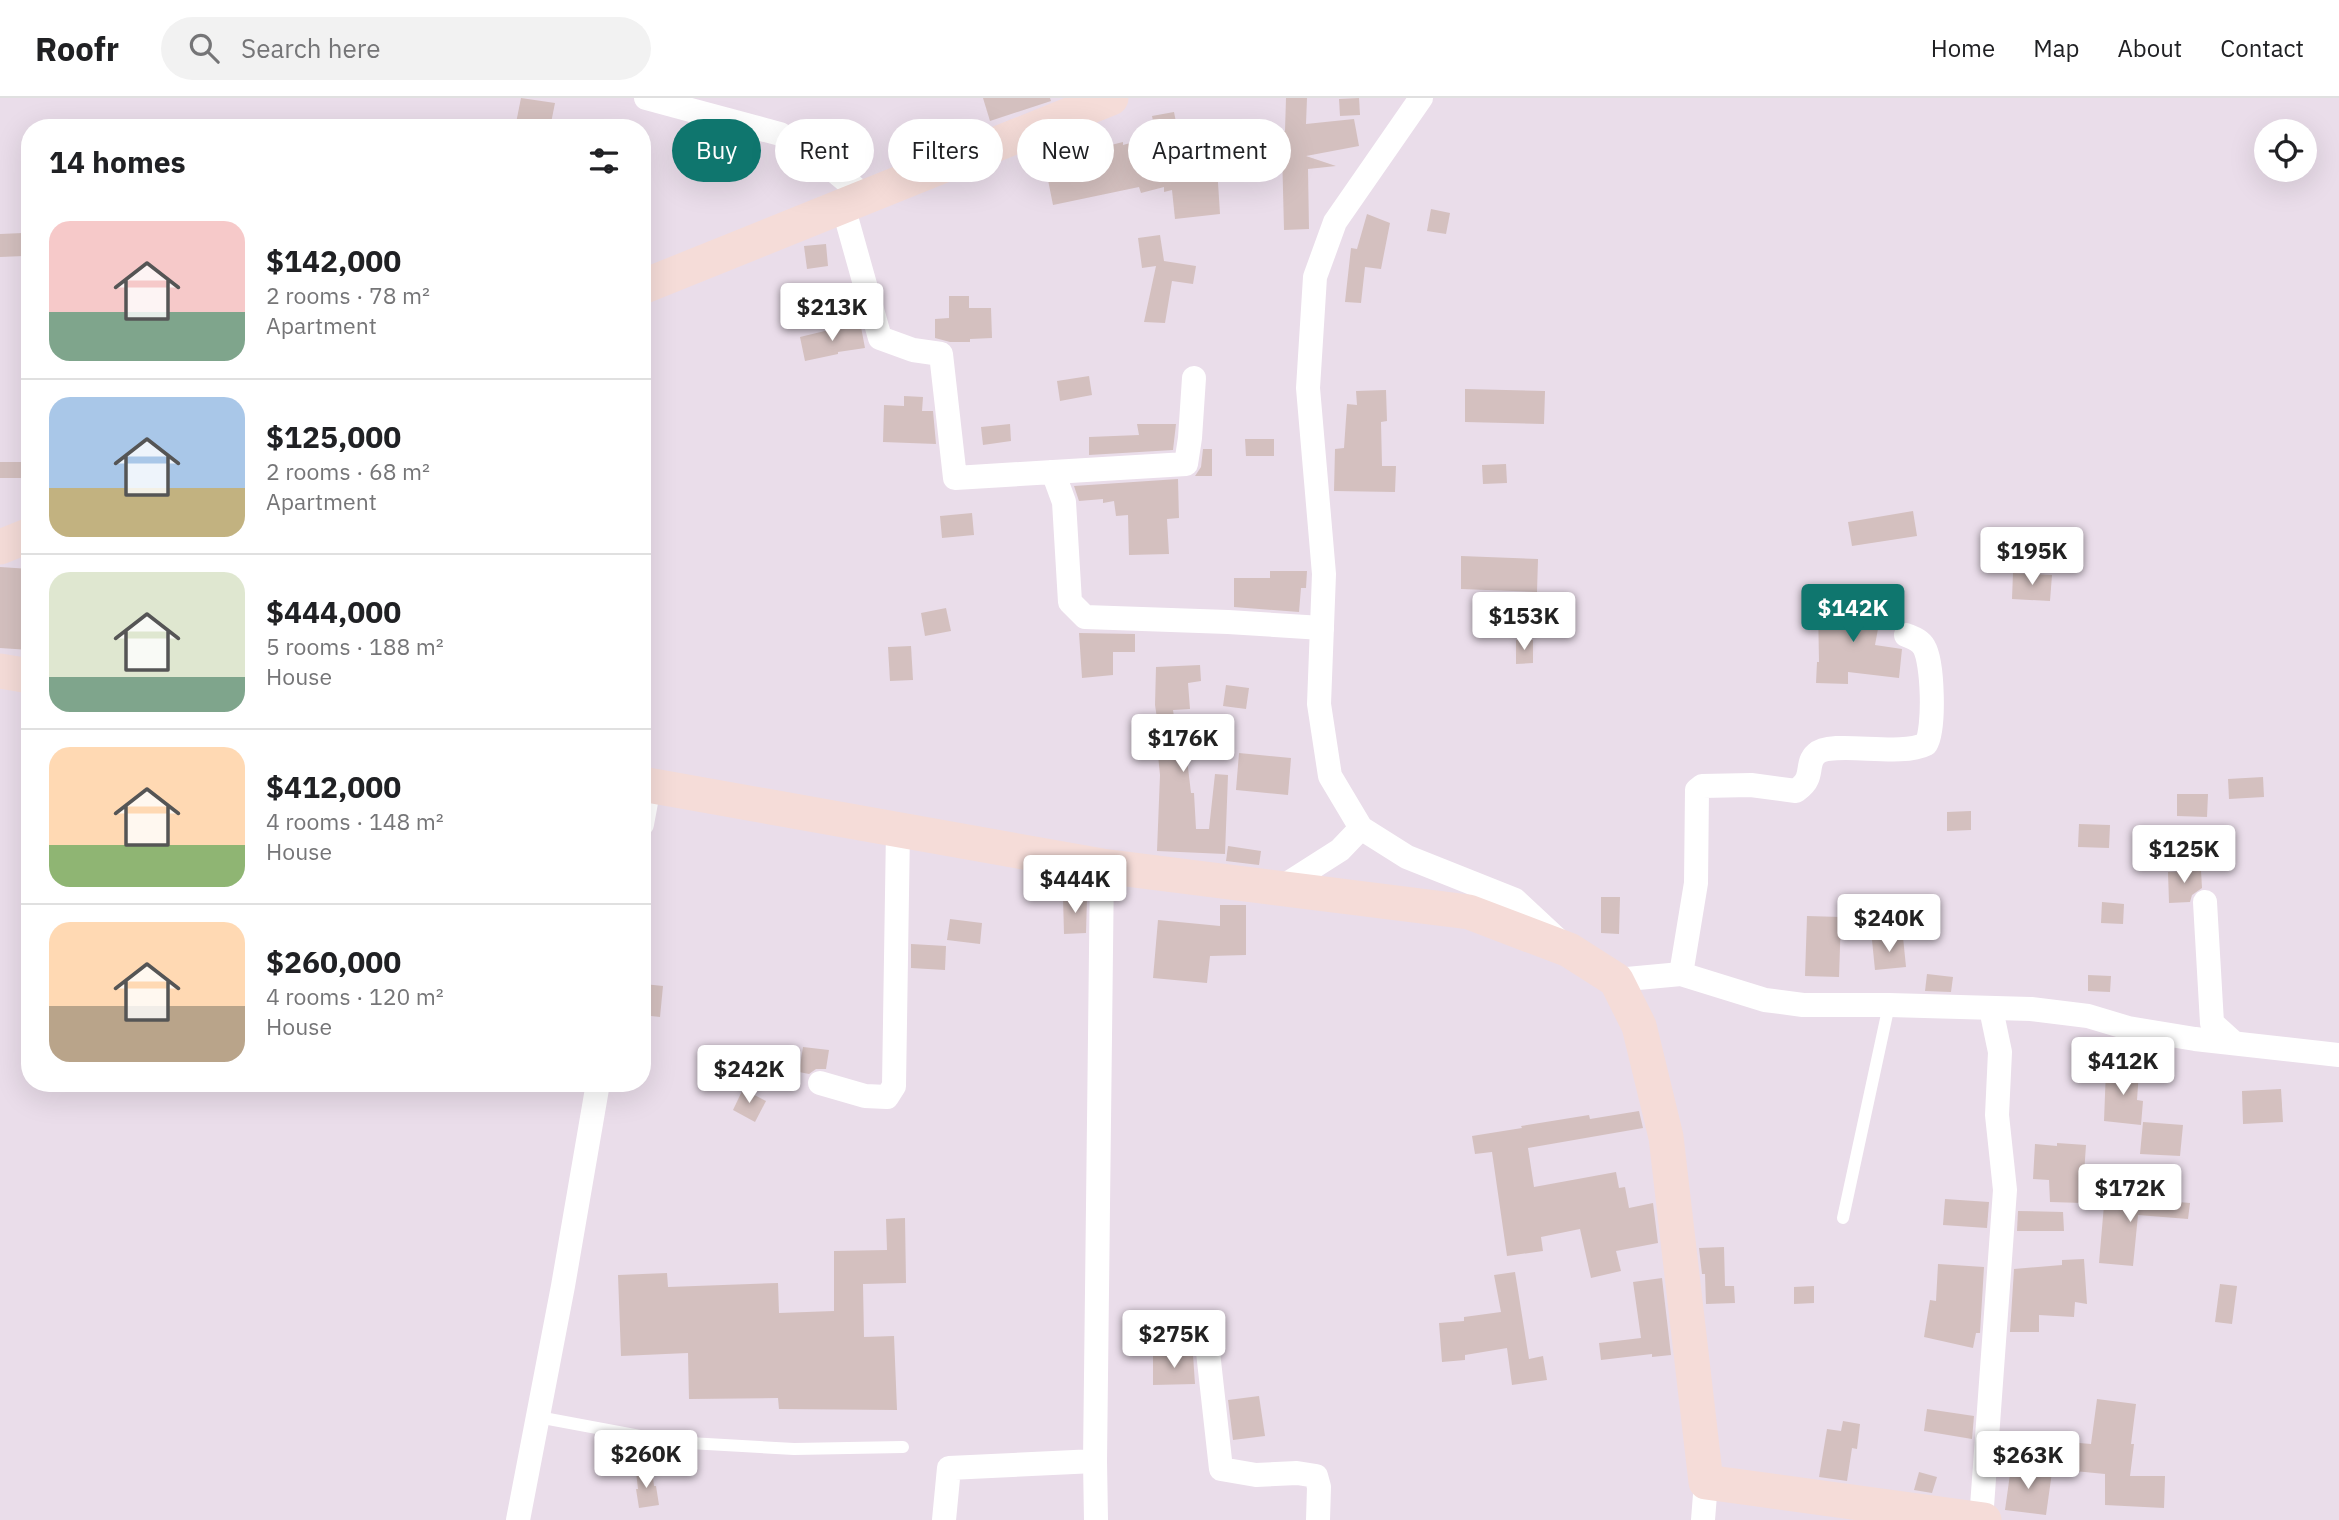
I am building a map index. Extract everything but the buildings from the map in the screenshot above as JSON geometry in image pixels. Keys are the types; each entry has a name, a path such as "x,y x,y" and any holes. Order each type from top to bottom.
{"main road":[{"path":"651,283 1111,98"},
{"path":"0,547 21,539"},
{"path":"0,671 21,674"},
{"path":"651,786 1102,866 1469,912 1569,950 1616,980 1639,1026 1666,1137 1706,1482 1982,1520"}],"street":[{"path":"646,98 780,134 816,156 854,202 880,338 913,350 941,354 955,478 1186,464 1194,378"},
{"path":"1421,98 1335,222 1315,277 1308,388 1324,574 1319,704 1330,776 1361,828 1407,857 1515,900 1569,950"},
{"path":"1053,472 1063,502 1070,602 1085,617 1322,628"},
{"path":"1681,974 1696,883 1697,790 1702,786 1751,785 1796,791 1808,779 1812,760 1822,750 1887,750 1919,748 1926,744 1932,728 1929,659 1921,642 1906,635"},
{"path":"1282,887 1339,850 1361,828"},
{"path":"820,1083 865,1096 887,1097 894,1086 898,830"},
{"path":"1096,1520 1102,866"},
{"path":"2205,902 2212,1023 2234,1044"},
{"path":"1616,980 1681,974 1765,1000 1803,1005 2031,1009 2088,1016 2128,1028 2234,1044 2321,1051 2339,1055"},
{"path":"1982,1520 2005,1190 1997,1115 2000,1052 1991,1009"},
{"path":"518,1520 596,1092"},
{"path":"1206,1334 1221,1469 1256,1475 1297,1473 1316,1476 1319,1487 1318,1520"},
{"path":"944,1520 949,1468 1095,1461"},
{"path":"1703,1520 1706,1482"}],"lane":[{"path":"1843,1217 1889,1005"},
{"path":"538,1418 673,1442 794,1449 903,1447"}]}
